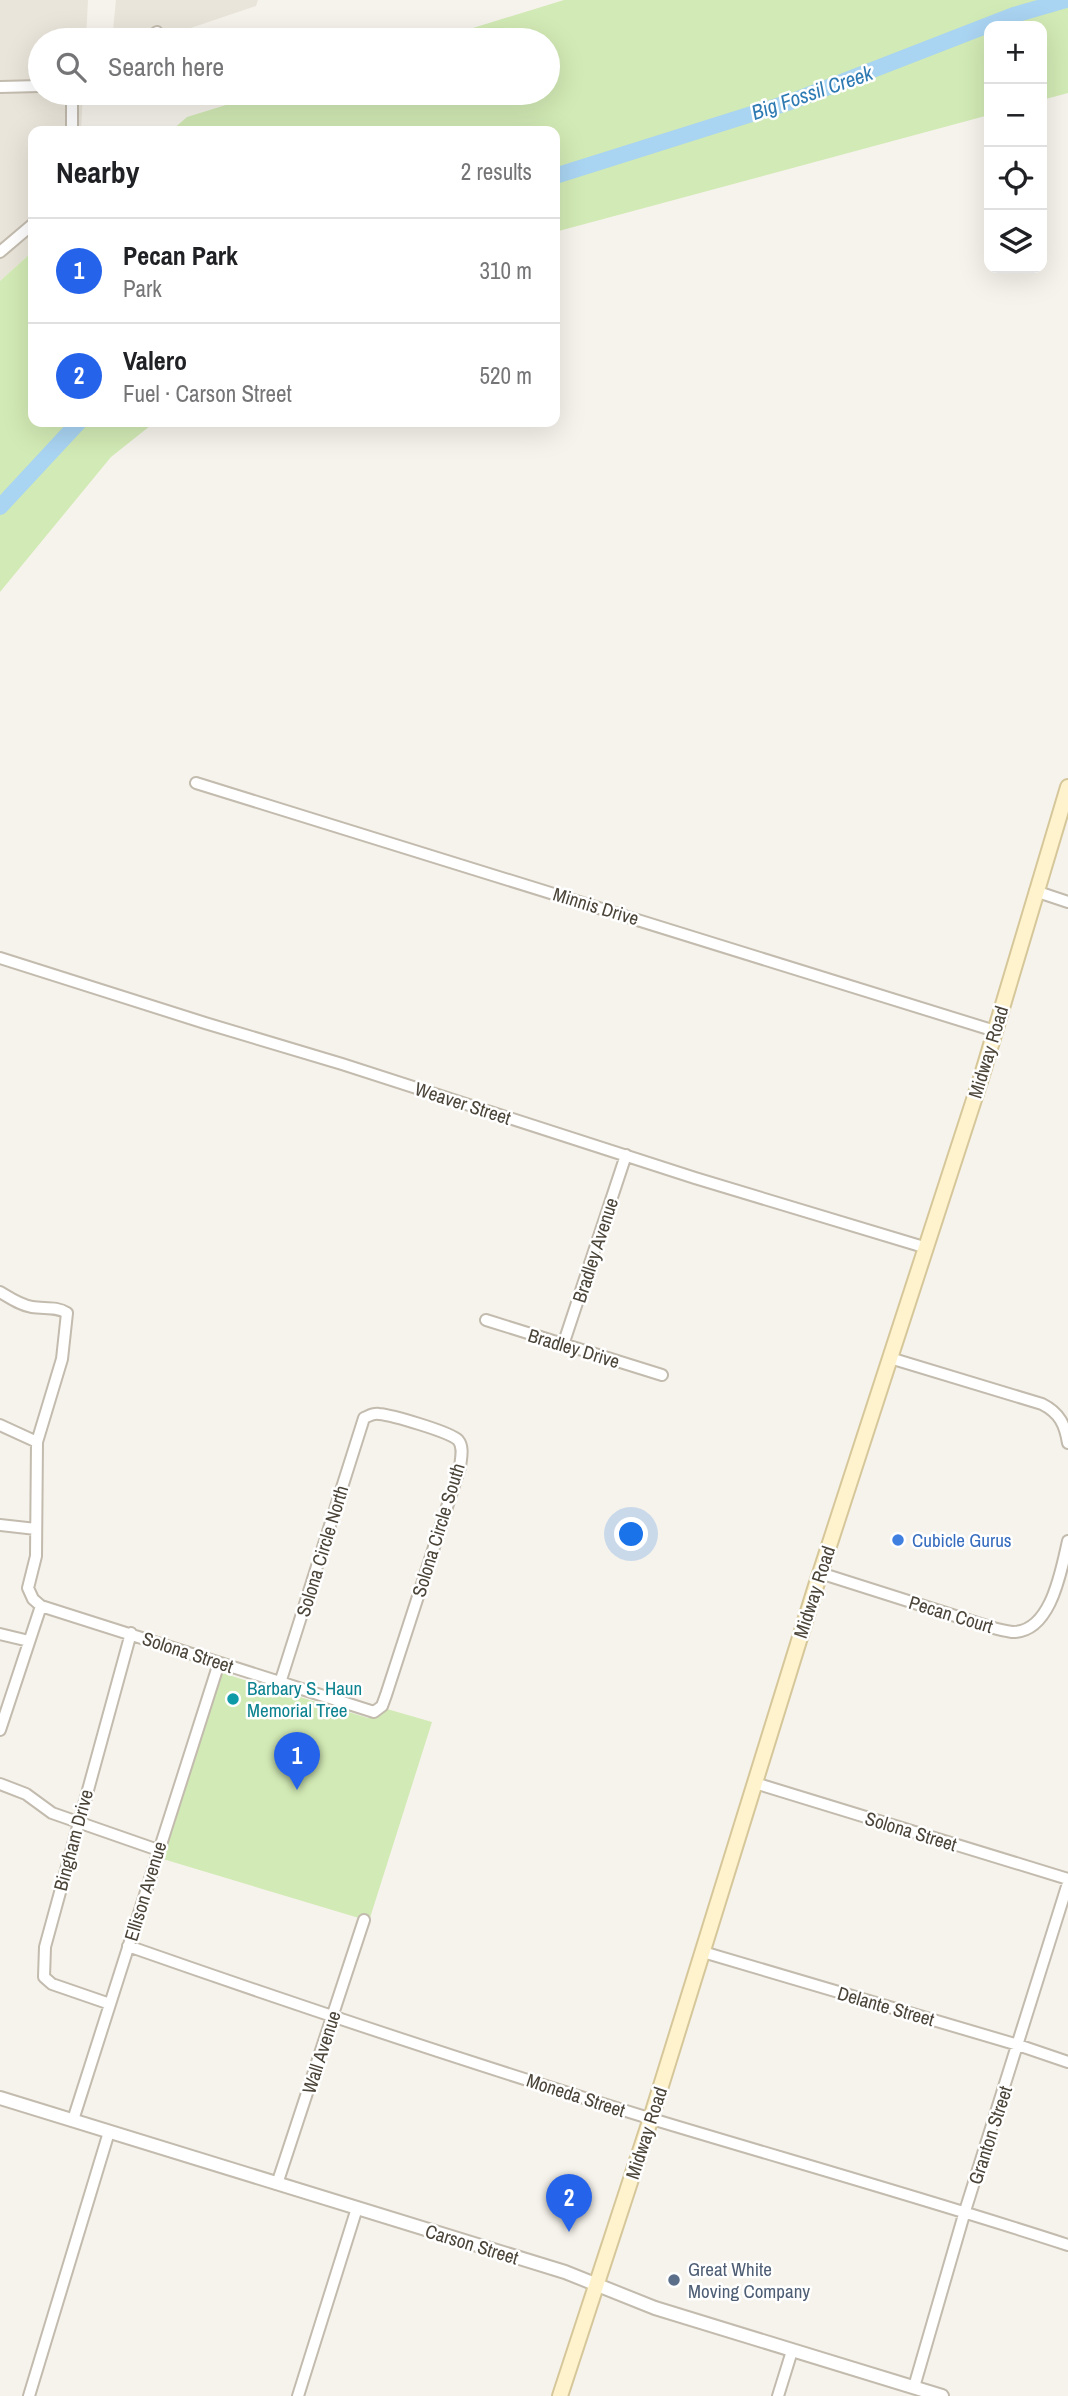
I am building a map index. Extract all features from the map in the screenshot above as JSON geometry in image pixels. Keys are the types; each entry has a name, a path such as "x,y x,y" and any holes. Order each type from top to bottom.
{"main road":[{"name":"Midway Road","path":"560,2396 651,2118 820,1573 927,1248 1068,788"}],"street":[{"path":"0,87 28,86"},
{"path":"72,105 72,126"},
{"path":"0,252 28,228"},
{"name":"Minnis Drive","path":"196,783 995,1031"},
{"path":"1035,891 1068,902"},
{"name":"Weaver Street","path":"0,958 927,1248"},
{"name":"Bradley Avenue","path":"563,1345 626,1155"},
{"path":"0,1292 30,1307 60,1309 67,1313 62,1359 37,1442 36,1556 28,1588 33,1599 41,1606 0,1730"},
{"name":"Bradley Drive","path":"486,1320 662,1376"},
{"path":"890,1357 1042,1404 1058,1415 1066,1429 1068,1443"},
{"name":"Solona Circle South","path":"364,1418 375,1413 445,1433 460,1443 462,1455 386,1695 382,1706 374,1712"},
{"name":"Solona Circle North","path":"280,1683 364,1418"},
{"path":"0,1425 37,1442"},
{"path":"0,1525 36,1529"},
{"name":"Pecan Court","path":"820,1573 1012,1632 1031,1627 1045,1612 1063,1564 1068,1541"},
{"name":"Solona Street","path":"41,1606 374,1712"},
{"name":"Bingham Drive","path":"110,2004 63,1989 44,1977 45,1947 131,1633"},
{"path":"0,1634 29,1641"},
{"name":"Ellison Avenue","path":"73,2120 219,1663"},
{"name":"Solona Street","path":"755,1783 1068,1881"},
{"path":"0,1784 26,1794 52,1813 158,1850"},
{"name":"Granton Street","path":"914,2388 965,2211 1068,1881"},
{"name":"Wall Avenue","path":"278,2184 364,1920"},
{"name":"Moneda Street","path":"128,1947 332,2018 651,2118 965,2211 1068,2245"},
{"name":"Delante Street","path":"703,1952 1068,2062"},
{"name":"Carson Street","path":"0,2098 565,2272 655,2308 942,2396"},
{"path":"29,2396 109,2132"},
{"path":"298,2396 357,2208"},
{"path":"778,2396 792,2351"}],"shaded area":[{"path":"0,0 88,0 87,28 28,28 28,105 82,105 81,126 28,126 28,256 0,281"},
{"path":"116,0 258,0 256,6 191,28 113,28"}],"green space":[{"path":"564,0 1068,0 1068,93 1047,99 1047,21 984,21 984,116 560,231 560,126 177,126 187,117 226,105 560,105 560,28 473,28"},
{"path":"28,256 28,427 149,427 111,457 0,592 0,281"},
{"path":"222,1673 368,1718 387,1709 432,1722 369,1921 163,1859"}],"waterway":[{"name":"Big Fossil Creek","path":"1042,0 1043,7"},
{"name":"Big Fossil Creek","path":"560,174 790,102 1014,15 1066,0"},
{"name":"Big Fossil Creek","path":"0,507 74,427"}],"place":[{"name":"Cubicle Gurus","path":"898,1540"},
{"name":"Barbary S. Haun Memorial Tree","path":"233,1699"},
{"name":"Pecan Park","path":"297,1790"},
{"name":"Valero","path":"569,2232"},
{"name":"Great White Moving Company","path":"674,2280"}]}
